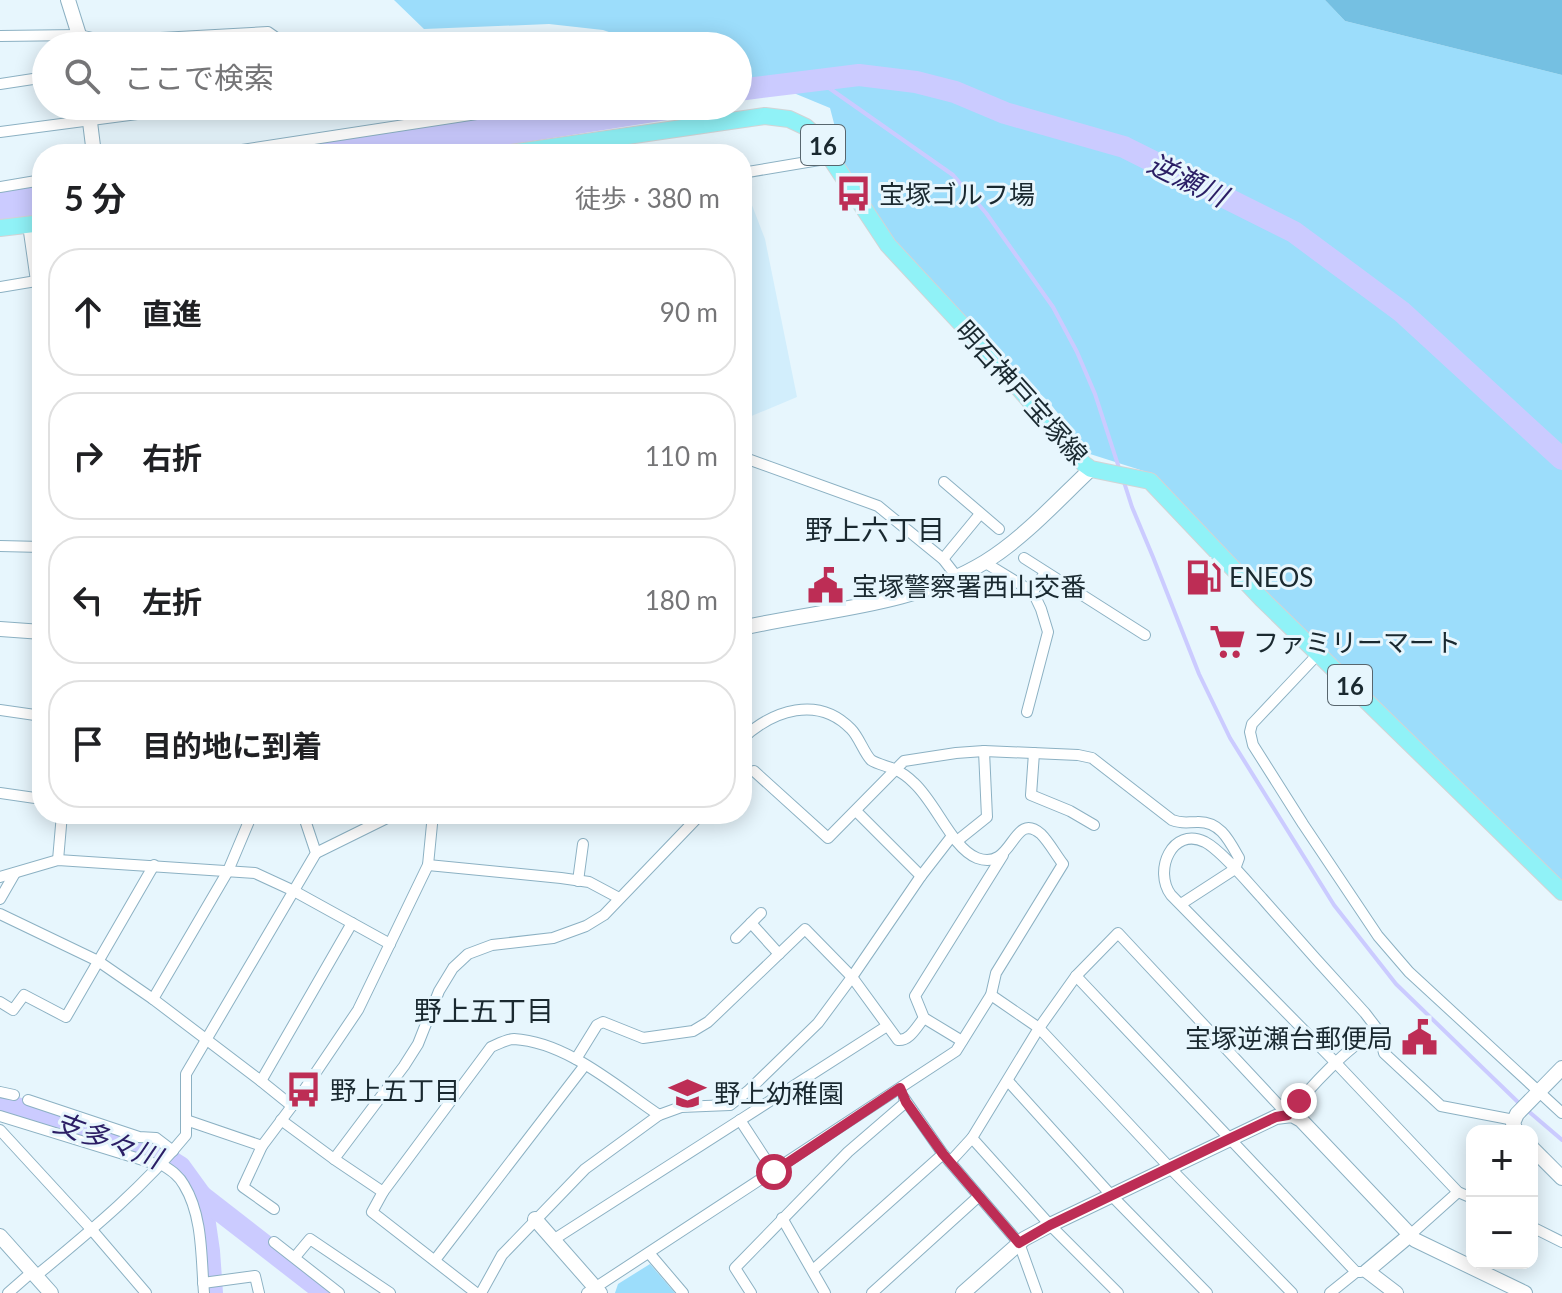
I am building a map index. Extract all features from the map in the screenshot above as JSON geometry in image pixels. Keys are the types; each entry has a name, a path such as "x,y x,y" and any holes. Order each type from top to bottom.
{"main road":[{"name":"明石神戸宝塚線","path":"752,118 765,116 789,119 811,131 893,252 991,356 1084,464 1091,469 1150,481 1262,599 1562,892"},
{"name":"明石神戸宝塚線","path":"596,144 741,120"},
{"path":"0,228 32,224"}],"street":[{"path":"68,0 77,32"},
{"path":"0,36 32,38"},
{"path":"0,84 32,79"},
{"path":"0,132 57,120"},
{"path":"91,120 93,144"},
{"path":"273,144 411,120"},
{"path":"752,171 831,158"},
{"path":"0,187 32,182"},
{"path":"0,287 32,281"},
{"path":"752,461 878,506 943,559 957,577"},
{"path":"752,626 898,599 957,577 984,562 1026,531 1091,469"},
{"path":"944,482 999,529"},
{"path":"943,559 980,514"},
{"path":"0,546 32,547"},
{"path":"1024,558 1145,635"},
{"path":"984,562 1033,592 1048,632 1027,712"},
{"path":"1033,592 1045,572"},
{"path":"0,629 32,631"},
{"path":"1318,654 1252,724 1253,745 1378,936 1409,972 1562,1113"},
{"path":"0,710 32,715"},
{"path":"752,730 764,720 803,710 820,710 839,718 853,731 871,759 897,770 915,784 966,851 977,858 991,861 1003,854"},
{"path":"659,1115 580,1062 547,1046 511,1038 491,1047 383,1192 372,1212 479,1293 502,1255 585,1169 659,1115 681,1107 730,1105 818,1023 921,876 954,839 987,817 984,751"},
{"path":"754,771 828,838 904,761 984,751 1092,758 1172,820 1183,824 1214,824 1227,837 1239,858 1235,869 1181,904"},
{"path":"1034,753 1031,795 1094,825"},
{"path":"0,793 32,798"},
{"path":"856,811 921,876"},
{"path":"58,860 61,824"},
{"path":"153,999 228,871 248,824"},
{"path":"306,824 316,853"},
{"path":"8,1293 92,1230 186,1135 186,1074 316,853 375,824"},
{"path":"274,1209 243,1187 262,1146 353,1019 428,865 432,824"},
{"path":"334,1159 418,1044 439,991 453,968 468,954 492,945 553,938 586,926 604,915 691,824"},
{"path":"535,1219 594,1291 956,1051 991,995 996,973 1063,864 1041,834 1033,829 1018,832 915,996 924,1018 962,1041"},
{"path":"1470,1197 1458,1192 1167,890 1164,869 1173,847 1182,840 1195,839 1206,843 1235,869 1378,1030 1384,1053 1441,1106 1516,1122 1562,1068"},
{"path":"578,881 583,844"},
{"path":"0,877 58,860 255,873 390,944"},
{"path":"0,1002 13,1010 24,995 66,1017 154,865"},
{"path":"428,865 589,882 619,898"},
{"path":"0,899 15,873"},
{"path":"736,938 761,913"},
{"path":"0,914 98,961 153,999 292,1106"},
{"path":"261,1081 352,923"},
{"path":"751,923 779,954"},
{"path":"435,1260 580,1062 597,1025 603,1022 643,1038 693,1031 708,1022 805,929 852,977 898,1040 904,1041 924,1018"},
{"path":"813,1270 972,1138 1039,1028 1076,976 1118,933 1288,1115 1301,1120 1419,1243 1525,1293"},
{"path":"1076,976 1229,1139 1362,1272 1396,1293"},
{"path":"991,995 1039,1028 1292,1293"},
{"path":"553,1240 887,1026"},
{"path":"963,1293 1019,1243 1050,1225 1276,1117 1288,1115 1336,1063 1378,1030"},
{"path":"1008,1081 1111,1195 1207,1293"},
{"path":"900,1088 906,1102 947,1158 1019,1243 1037,1293"},
{"path":"0,1092 14,1095"},
{"path":"28,1100 139,1137 156,1138 172,1152"},
{"path":"751,1293 735,1268 848,1152 906,1102"},
{"path":"0,1116 160,1164 174,1172 192,1201 197,1221 203,1288 255,1276 259,1293"},
{"path":"186,1120 262,1146"},
{"path":"281,1120 383,1192"},
{"path":"740,1120 774,1172"},
{"path":"0,1130 146,1293"},
{"path":"972,1138 1050,1225 1118,1293"},
{"path":"1538,1154 1562,1178"},
{"path":"1330,1293 1410,1235 1458,1192"},
{"path":"872,1293 979,1196"},
{"path":"782,1218 825,1293"},
{"path":"1538,1230 1562,1242"},
{"path":"0,1236 51,1293"},
{"path":"295,1257 310,1239 390,1293"},
{"path":"274,1242 339,1293"},
{"path":"649,1253 683,1293"}],"shaded area":[{"path":"394,0 1325,0 1345,21 1562,75 1562,881 1251,581 1150,473 1090,454 1049,402 1033,387 1028,390 908,261 847,173 830,108 752,79 752,32 609,32 549,24 424,29"},
{"path":"1325,0 1562,0 1562,75 1345,21"},
{"path":"469,120 667,120 515,144 317,144"},
{"path":"32,187 32,216 0,221 0,191"},
{"path":"752,205 765,239 797,397 752,416"},
{"path":"650,1264 675,1293 615,1293 618,1284"}],"waterway":[{"name":"逆瀬川","path":"752,88 859,75 916,82 955,92 1005,113 1124,147 1294,232 1402,312 1562,459"},
{"path":"819,81 953,175 986,213 1053,307 1077,352 1095,394 1120,471"},
{"path":"1123,479 1199,674 1230,738 1334,905 1396,984 1521,1105"},
{"name":"支多々川","path":"0,1103 150,1148 180,1167 201,1196 212,1293"},
{"path":"1527,1110 1562,1140"},
{"path":"201,1196 326,1293"}],"place":[{"name":"宝塚ゴルフ場","path":"853,194"},
{"name":"ENEOS","path":"1203,577"},
{"name":"宝塚警察署西山交番","path":"826,586"},
{"name":"ファミリーマート","path":"1227,642"},
{"name":"宝塚逆瀬台郵便局","path":"1419,1038"},
{"name":"野上五丁目","path":"304,1090"},
{"name":"野上幼稚園","path":"688,1093"}],"district":[{"name":"野上六丁目","path":"875,529"},
{"name":"野上五丁目","path":"484,1010"}],"route":[{"path":"774,1172 900,1088 906,1102 943,1154 1019,1243 1229,1139 1276,1117 1288,1115 1299,1101"}]}
